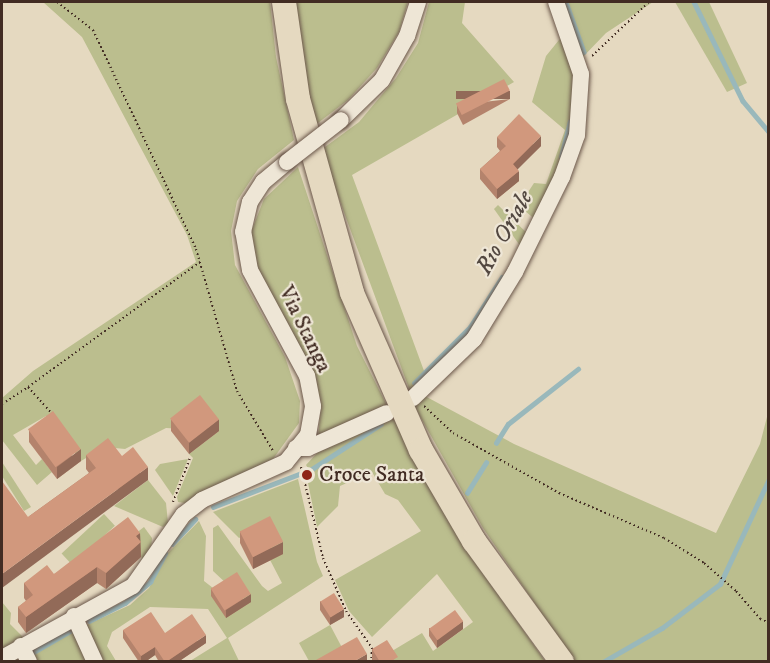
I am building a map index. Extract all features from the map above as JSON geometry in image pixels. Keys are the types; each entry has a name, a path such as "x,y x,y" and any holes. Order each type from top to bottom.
{"highway":[{"path":"284,2 298,99 352,293 422,450 474,541 562,662"}],"street":[{"name":"Via Stanga","path":"2,658 26,655 74,616 133,586 170,530 202,500 281,464 308,435 313,406 307,376 250,270 243,232 250,202 263,182 341,120 382,80 407,36 418,2"},
{"path":"415,396 474,339 534,238 577,135 580,69 556,2"},
{"path":"296,448 308,448 387,413"},
{"path":"74,616 95,662"}],"path":[{"path":"57,2 93,30 200,262 237,391 281,464"},
{"path":"580,69 649,2"},
{"path":"2,404 200,262"},
{"path":"28,387 60,423"},
{"path":"415,396 428,412 453,433 559,493 664,538 704,563 736,591 760,619 768,622"},
{"path":"172,508 190,458"},
{"path":"308,473 303,473 322,558 346,611 372,648 371,662"}],"green space":[{"path":"43,2 270,2 276,57 294,140 258,169 237,201 231,231 235,265 285,357 300,401 299,423 273,459 185,503 178,502 177,497 193,458 189,454 219,431 166,428 125,449 105,447 81,461 46,416 13,435 36,465 42,459 52,472 37,485 2,440 2,398 33,371 196,262 187,235 82,37"},
{"path":"294,2 408,2 399,32 377,68 348,100 314,126"},
{"path":"429,2 465,2 462,23 514,82 352,175 427,379 411,394 321,150 359,122 396,78 418,43"},
{"path":"552,2 653,2 606,33 579,61 571,131 537,221 519,206 534,183 546,184 565,130 532,102 546,56 563,35"},
{"path":"675,2 709,2 747,83 727,92"},
{"path":"298,167 357,346 418,467 468,552 545,661 391,661 387,654 422,633 433,651 473,622 437,574 372,637 349,611 335,580 421,531 398,500 385,494 372,472 340,486 338,506 317,527 308,483 314,478 306,465 317,453 321,403 315,382 253,267 249,237 264,199"},
{"path":"498,205 530,236 523,250 494,209"},
{"path":"423,395 514,444 716,533 760,444 768,413 768,661 574,661 483,528 413,404"},
{"path":"188,459 173,496 155,470 160,464"},
{"path":"2,462 31,507 24,511 2,476"},
{"path":"298,479 317,562 323,576 228,638 239,661 190,661 227,638 208,609 150,607 112,632 107,646 116,661 99,661 82,627 130,605 149,588 167,554 199,521 206,536 204,581 213,588 228,585 213,571 213,528 218,525 262,586 268,591 282,583 255,531 239,538 213,512"},
{"path":"148,480 166,503 168,523 163,527 114,506"},
{"path":"104,514 115,526 72,565 62,554"},
{"path":"144,527 152,538 151,549 143,560 131,537"},
{"path":"2,602 11,613 10,624 25,639 2,654"},
{"path":"66,625 74,629 89,662 10,662"},
{"path":"330,625 347,657 339,661 309,661 299,643"}],"building":[{"path":"504,79 510,91 462,115 456,104"},
{"path":"519,114 541,136 513,164 519,171 497,189 480,169 506,146 497,137"},
{"path":"200,395 219,419 189,443 170,418"},
{"path":"53,411 81,449 56,467 28,429"},
{"path":"108,438 122,456 133,447 148,467 2,574 2,481 28,517 96,468 86,455"},
{"path":"270,516 283,542 253,557 240,531"},
{"path":"128,517 140,533 136,536 141,542 106,573 97,567 26,617 18,607 33,595 24,583 47,565 54,574"},
{"path":"237,572 251,594 224,610 211,588"},
{"path":"334,593 344,609 330,618 320,601"},
{"path":"455,610 463,621 437,640 429,629"},
{"path":"151,612 165,633 192,614 206,635 166,662 155,647 141,656 123,630"},
{"path":"357,637 367,654 353,662 317,662 316,660"},
{"path":"387,640 398,657 393,660 394,662 380,662 372,649"}],"waterway":[{"name":"Rio Oriale","path":"566,2 584,52"},
{"path":"694,2 743,101 768,131"},
{"name":"Rio Oriale","path":"561,157 570,122"},
{"name":"Rio Oriale","path":"414,383 470,327 502,277"},
{"path":"496,443 508,424 578,369"},
{"name":"Rio Oriale","path":"213,507 312,469 381,424"},
{"path":"467,493 486,463"},
{"path":"603,662 662,628 720,584 768,481"},
{"name":"Rio Oriale","path":"172,544 195,519"},
{"name":"Rio Oriale","path":"89,621 125,603 150,582 165,554"},
{"name":"Rio Oriale","path":"30,654 70,631"}],"place":[{"name":"Croce Santa","path":"307,475"}]}
